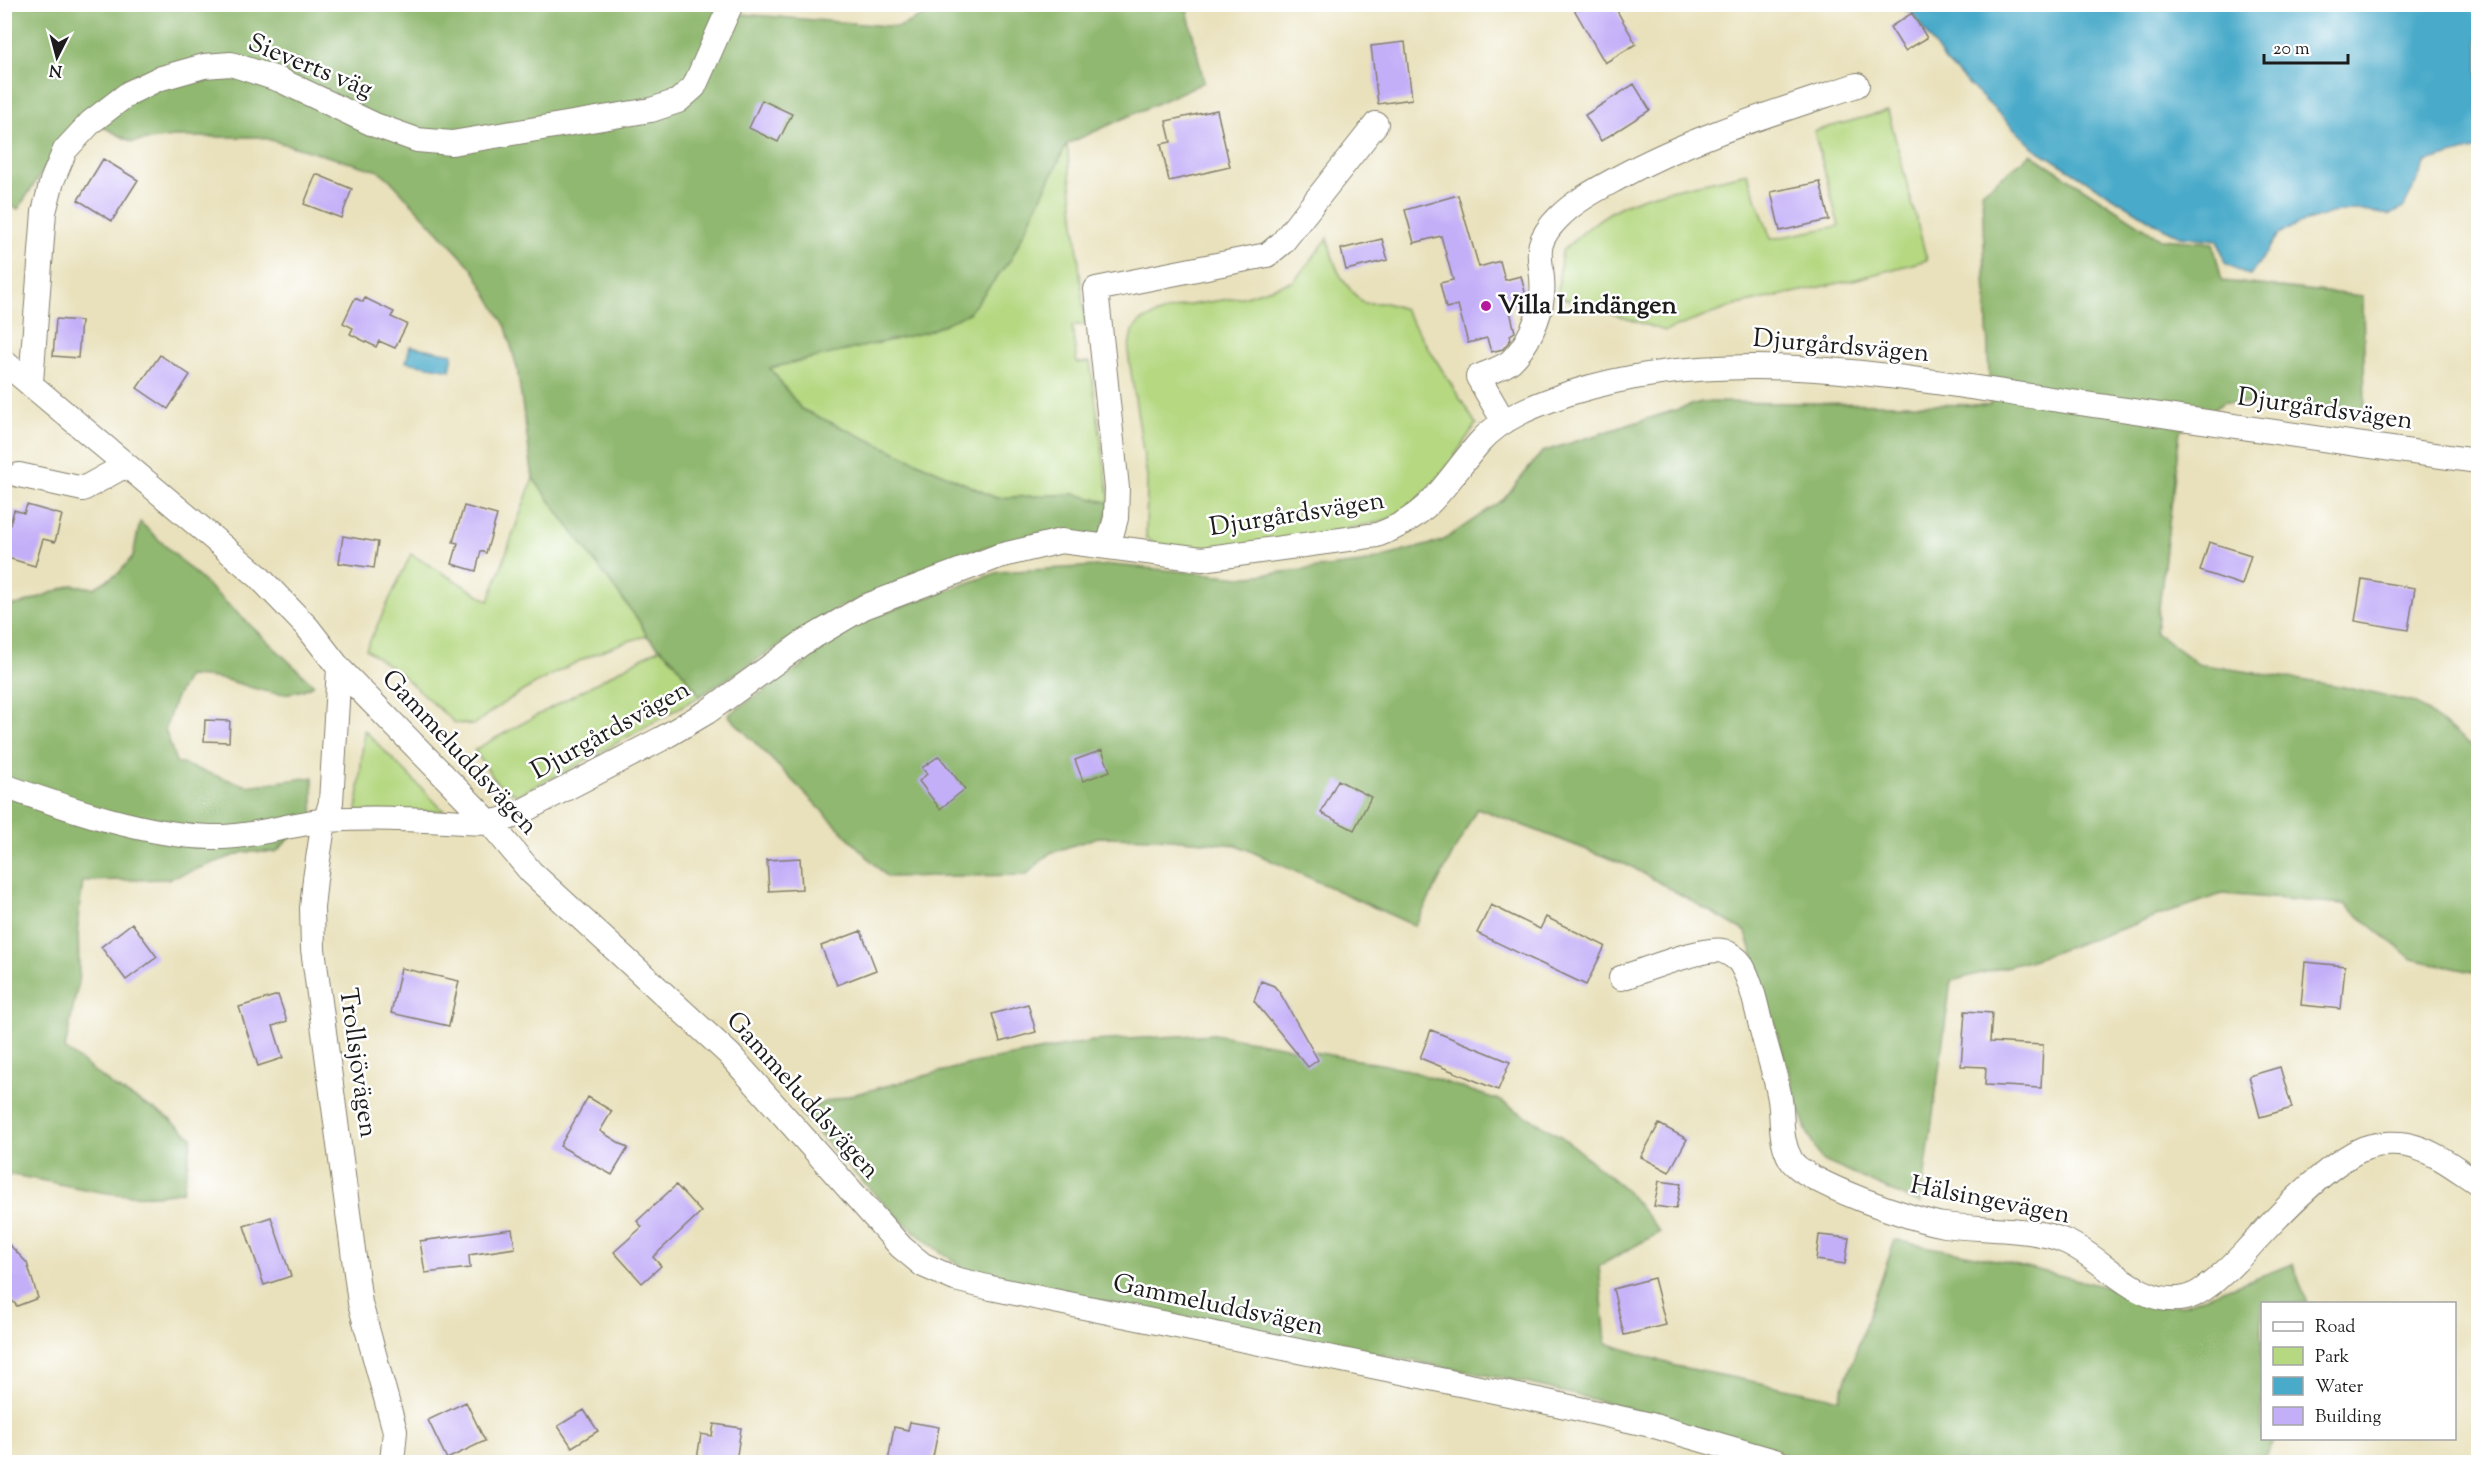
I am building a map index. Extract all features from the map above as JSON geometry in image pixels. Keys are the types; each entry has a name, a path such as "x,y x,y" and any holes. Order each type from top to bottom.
{"street":[{"name":"Sieverts väg","path":"31,382 44,212 52,181 65,150 91,123 129,93 179,71 231,64 280,80 375,125 417,140 452,143 651,110 678,101 694,87 731,4"},
{"path":"1504,422 1478,377 1509,362 1521,350 1534,325 1542,296 1538,247 1558,217 1587,195 1637,167 1714,133 1857,85"},
{"path":"1108,547 1116,518 1117,488 1096,289 1267,255 1282,243 1376,124"},
{"name":"Gammeluddsvägen","path":"4,362 31,382 258,576 308,628 339,668 490,823 531,872 729,1054 883,1228 923,1265 955,1279 991,1288 1651,1425 1778,1462"},
{"name":"Djurgårdsvägen","path":"4,786 75,811 164,831 213,838 280,831 328,820 490,823 511,817 661,739 706,712 801,644 864,607 1031,546 1061,541 1202,559 1377,535 1403,526 1429,506 1480,442 1504,422 1530,408 1573,392 1635,378 1740,367 1789,366 1969,387 2478,461"},
{"path":"19,475 83,489 126,465"},
{"name":"Trollsjövägen","path":"339,668 328,820 322,833 312,908 313,949 360,1303 395,1431 392,1462"},
{"name":"Hälsingevägen","path":"1621,978 1710,950 1726,952 1740,962 1750,987 1780,1096 1781,1132 1791,1162 1819,1180 1907,1217 1943,1225 2018,1231 2064,1240 2086,1252 2137,1289 2158,1299 2187,1298 2207,1286 2233,1266 2281,1212 2331,1170 2366,1148 2398,1143 2415,1147 2442,1159 2478,1184"}],"green space":[{"path":"720,4 717,12 899,27 946,5 1186,5 1204,82 1067,144 1011,259 969,313 927,332 770,368 801,409 996,498 1075,494 1110,503 1100,538 1043,533 983,548 838,608 700,696 674,661 647,636 639,621 533,478 517,368 506,327 472,268 379,171 260,137 174,137 132,142 84,117 46,166 18,209 5,203 5,5"},
{"path":"1888,111 1927,260 1853,280 1737,305 1665,331 1557,296 1562,251 1592,225 1617,208 1670,190 1747,173 1771,239 1839,226 1814,131"},
{"path":"1067,144 1085,324 1072,326 1077,363 1090,362 1110,503 1075,494 996,498 801,409 770,368 1011,259"},
{"path":"2031,154 2161,239 2213,243 2222,281 2363,296 2365,412 2224,402 2180,431 2156,633 2198,664 2339,686 2416,703 2478,750 2478,973 2412,959 2344,904 2222,894 2032,960 1951,981 1921,1204 1821,1160 1806,1130 1746,932 1632,867 1477,808 1415,926 1237,845 1159,838 1098,837 1050,853 1026,875 887,877 728,715 804,664 846,626 999,572 1113,565 1241,577 1361,563 1442,541 1504,499 1542,452 1701,402 1990,405 1982,192"},
{"path":"1328,238 1340,274 1363,303 1386,303 1404,309 1476,424 1445,470 1418,502 1409,510 1392,517 1327,533 1246,545 1180,549 1156,545 1146,538 1147,477 1128,352 1132,331 1140,322 1157,314 1183,306 1242,297 1294,281"},
{"path":"533,478 639,621 647,636 605,650 557,672 511,699 474,725 455,723 404,677 366,649 411,554 489,601"},
{"path":"140,522 314,685 281,694 220,679 188,676 175,699 165,729 176,762 247,786 313,777 313,815 276,852 244,852 169,879 83,881 78,919 79,978 65,1049 116,1088 166,1116 192,1137 183,1191 160,1195 115,1194 5,1174 5,606 21,604 72,585 94,588 119,573 133,556"},
{"path":"660,648 674,661 700,696 567,771 516,795 497,783 474,750"},
{"path":"364,730 444,811 357,812"},
{"path":"1214,1034 1402,1068 1499,1100 1562,1137 1626,1190 1660,1232 1599,1266 1606,1343 1676,1366 1839,1399 1895,1240 2001,1261 2079,1280 2116,1290 2148,1306 2182,1305 2293,1264 2307,1302 2261,1302 2261,1440 2275,1440 2262,1462 1809,1462 1620,1406 1522,1382 986,1279 958,1264 908,1226 863,1182 799,1112 825,1102 974,1063 1093,1041"}],"water":[{"path":"1892,5 2478,5 2478,148 2426,162 2404,207 2389,215 2355,210 2331,213 2295,225 2277,236 2250,276 2225,263 2218,240 2180,236 2161,227 2034,148 1946,62 1912,13"},
{"path":"410,346 453,354 450,370 406,362"}],"building":[{"path":"1571,4 1613,4 1636,44 1605,63"},
{"path":"1912,13 1927,38 1905,51 1890,27"},
{"path":"1405,42 1412,99 1378,104 1371,46"},
{"path":"1634,84 1650,110 1601,141 1585,115"},
{"path":"762,100 792,114 778,142 749,128"},
{"path":"1217,110 1230,167 1169,181 1161,144 1171,142 1166,121"},
{"path":"103,159 138,180 112,221 78,200"},
{"path":"316,174 352,189 341,218 304,204"},
{"path":"1820,182 1829,220 1780,231 1771,192"},
{"name":"Villa Lindängen","path":"1458,195 1479,267 1500,261 1505,280 1521,276 1527,300 1509,307 1515,332 1510,335 1511,339 1503,349 1491,352 1487,338 1468,343 1458,305 1446,308 1440,283 1453,280 1441,236 1414,243 1405,210"},
{"path":"1382,239 1388,260 1346,270 1341,249"},
{"path":"355,298 363,302 365,298 394,312 391,317 407,324 395,348 379,341 376,347 350,334 353,328 343,323"},
{"path":"56,319 81,321 78,358 53,356"},
{"path":"160,355 190,375 168,409 137,388"},
{"path":"27,505 62,515 55,542 43,539 35,566 4,557 4,531 8,532 14,510 24,513"},
{"path":"464,506 497,515 486,553 481,551 476,571 452,564 458,543 453,542"},
{"path":"343,536 378,542 374,568 339,563"},
{"path":"2209,542 2251,555 2242,585 2200,571"},
{"path":"2362,579 2415,588 2408,630 2355,621"},
{"path":"205,720 230,721 229,742 204,741"},
{"path":"1102,750 1110,771 1083,781 1075,760"},
{"path":"939,756 965,789 940,809 919,781 927,774 922,768"},
{"path":"1338,780 1371,797 1354,830 1321,813"},
{"path":"800,858 802,889 769,891 767,860"},
{"path":"1491,905 1540,929 1546,917 1605,946 1586,985 1477,933"},
{"path":"132,923 157,957 126,980 101,947"},
{"path":"861,931 876,970 837,985 821,946"},
{"path":"2305,962 2345,966 2341,1009 2301,1005"},
{"path":"401,968 459,981 449,1026 391,1013"},
{"path":"1261,981 1274,986 1280,993 1318,1060 1308,1067 1254,1001"},
{"path":"278,995 287,1021 273,1026 283,1058 258,1066 239,1007"},
{"path":"1028,1004 1036,1032 1000,1042 992,1014"},
{"path":"1965,1011 1992,1013 1990,1042 2043,1045 2041,1088 1985,1085 1986,1067 1961,1066"},
{"path":"1431,1030 1510,1062 1498,1090 1420,1058"},
{"path":"2280,1067 2292,1108 2260,1117 2249,1076"},
{"path":"588,1097 612,1111 600,1131 628,1148 612,1175 560,1146"},
{"path":"1659,1124 1687,1139 1669,1172 1641,1157"},
{"path":"1659,1181 1681,1184 1676,1209 1654,1206"},
{"path":"676,1185 701,1212 653,1257 661,1266 642,1283 614,1252 642,1227 637,1221"},
{"path":"271,1217 291,1276 264,1285 244,1226"},
{"path":"512,1229 515,1248 469,1255 470,1268 425,1273 420,1241"},
{"path":"1819,1235 1849,1238 1845,1264 1816,1260"},
{"path":"4,1239 27,1263 38,1298 17,1306 4,1292"},
{"path":"1654,1278 1666,1325 1624,1335 1613,1289"},
{"path":"466,1402 485,1441 447,1459 428,1420"},
{"path":"584,1410 598,1431 572,1447 558,1426"},
{"path":"910,1422 939,1427 932,1462 888,1462 894,1427 908,1430"},
{"path":"714,1424 741,1428 736,1462 697,1459 701,1434 712,1436"}],"place":[{"name":"Villa Lindängen","path":"1486,306"}]}
